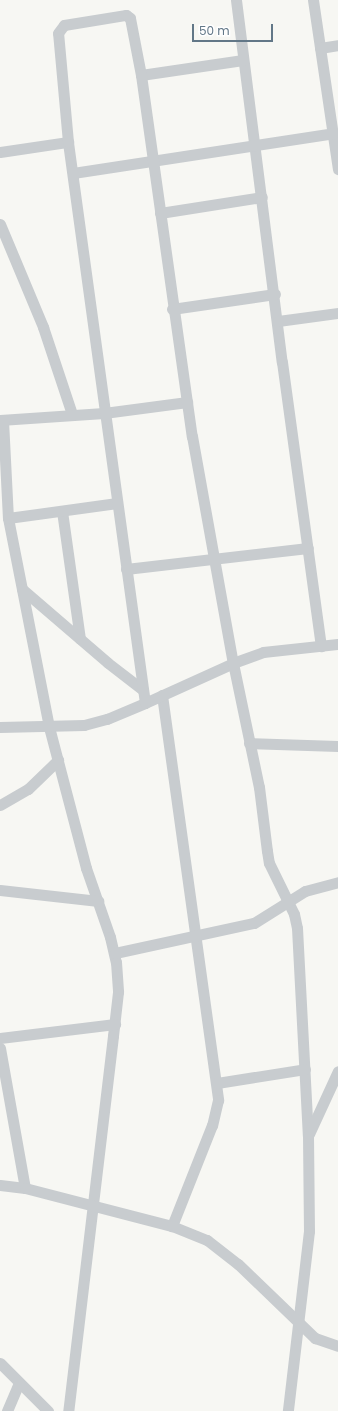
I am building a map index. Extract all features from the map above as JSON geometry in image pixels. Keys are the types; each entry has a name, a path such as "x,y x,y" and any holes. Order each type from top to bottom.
{"street":[{"path":"236,0 321,646"},
{"path":"313,0 320,48 333,101 332,133 338,168"},
{"path":"145,703 68,142 58,33 61,27 120,16 129,16 141,75 172,309 187,402 232,663 259,787 269,864 294,914 298,939 308,1136 309,1231 288,1411"},
{"path":"320,48 338,45"},
{"path":"141,75 243,60"},
{"path":"73,173 152,160 255,147 332,133"},
{"path":"0,152 68,142"},
{"path":"160,213 262,197"},
{"path":"0,224 44,327 72,414"},
{"path":"172,309 275,294"},
{"path":"278,321 338,313"},
{"path":"68,1411 118,992 115,953 86,868 49,727 8,518 1,420 104,413 187,402"},
{"path":"8,518 118,503"},
{"path":"62,511 80,638"},
{"path":"126,569 308,548"},
{"path":"22,589 143,690"},
{"path":"0,726 49,727 97,722 145,703 232,663 263,652 338,644"},
{"path":"162,695 217,1083 217,1111 172,1226"},
{"path":"249,743 338,746"},
{"path":"0,805 28,789 58,760"},
{"path":"115,953 254,923 316,887 338,882"},
{"path":"0,890 98,901"},
{"path":"0,1038 115,1024"},
{"path":"0,1048 25,1188"},
{"path":"217,1083 305,1069"},
{"path":"308,1136 338,1071"},
{"path":"0,1185 25,1188 172,1226 207,1240 221,1250 298,1324 315,1338 338,1346"},
{"path":"0,1363 48,1411"},
{"path":"7,1411 19,1383"}]}
